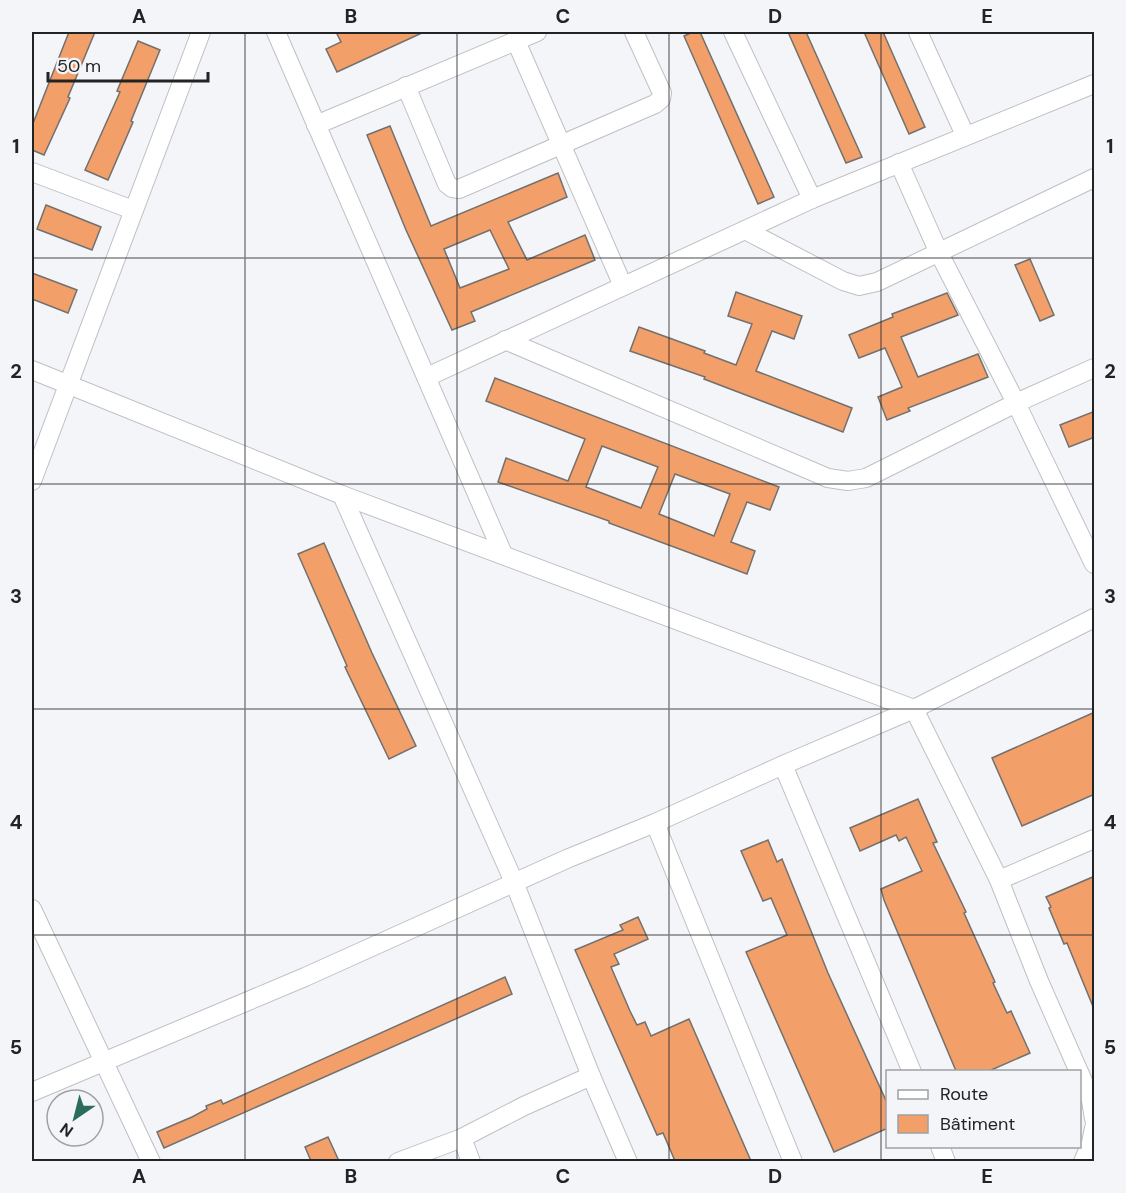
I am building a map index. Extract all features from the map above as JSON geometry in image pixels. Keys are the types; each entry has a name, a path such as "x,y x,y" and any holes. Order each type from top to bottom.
{"street":[{"path":"32,481 201,32"},
{"path":"276,32 503,554"},
{"path":"316,125 537,32"},
{"path":"406,86 447,184 459,189 656,104 662,93 634,32"},
{"path":"733,32 812,199"},
{"path":"918,32 965,135"},
{"path":"516,41 623,286"},
{"path":"427,377 812,199 1095,84"},
{"path":"899,163 939,253 1095,564"},
{"path":"32,172 134,210"},
{"path":"745,230 843,281 858,286 878,282 1095,178"},
{"path":"505,340 828,478 848,481 866,478 1016,403 1095,368"},
{"path":"32,370 342,495 914,709 999,880 1039,981 1078,1070"},
{"path":"342,495 514,882 591,1076 628,1161"},
{"path":"32,1092 305,977 514,882 655,823 914,709 1095,618"},
{"path":"783,765 912,1070"},
{"path":"655,823 793,1161"},
{"path":"999,880 1095,839"},
{"path":"32,909 151,1161"},
{"path":"398,1161 462,1138 524,1106 591,1076"},
{"path":"1081,1077 1091,1100 1095,1119"},
{"path":"1083,1161 1095,1128"},
{"path":"462,1138 471,1161"}],"building":[{"path":"69,32 95,32 68,97 70,98 44,155 32,150 32,126"},
{"path":"336,32 424,32 337,72 326,49 341,42"},
{"path":"700,32 774,197 758,204 684,36"},
{"path":"788,32 806,32 862,157 846,163"},
{"path":"864,32 883,32 925,127 909,134"},
{"path":"138,41 160,50 108,180 85,170 120,92 117,91"},
{"path":"390,126 431,226 558,173 567,197 508,222 527,260 585,235 595,260 471,312 475,321 452,330 406,230 367,135","holes":["490,230 509,269 460,288 444,249"]},
{"path":"46,205 101,227 92,250 37,229"},
{"path":"1030,259 1054,315 1040,321 1015,265"},
{"path":"32,273 77,290 68,313 32,299"},
{"path":"736,292 802,316 794,339 772,331 756,371 852,408 843,432 704,379 705,377 630,351 639,327 736,365 752,324 728,316"},
{"path":"947,293 958,315 901,337 918,377 978,354 988,377 908,408 910,411 887,420 878,397 902,387 885,348 859,358 849,335 893,317 892,314"},
{"path":"495,378 779,487 770,510 747,502 731,542 755,551 747,574 609,523 609,521 498,482 506,458 568,481 585,439 486,401","holes":["602,446 658,467 641,508 586,487","675,474 730,494 714,536 659,514"]},
{"path":"1095,411 1095,437 1069,447 1060,425"},
{"path":"324,543 416,746 389,759 345,667 347,666 298,554"},
{"path":"1095,712 1095,794 1022,826 992,758"},
{"path":"918,799 937,842 933,843 966,912 964,913 995,982 993,983 1007,1013 1011,1011 1030,1053 991,1070 956,1070 881,889 922,871 906,837 899,841 896,835 860,851 850,828"},
{"path":"768,840 777,862 782,859 828,973 886,1101 886,1129 834,1152 746,952 787,935 771,898 763,901 741,851"},
{"path":"1095,876 1094,1009 1067,943 1064,944 1046,897"},
{"path":"638,917 648,939 614,954 619,964 611,967 630,1011 637,1025 645,1022 651,1036 689,1019 751,1161 675,1161 663,1133 657,1135 575,950 623,930 620,925"},
{"path":"505,977 512,994 164,1148 157,1132 192,1117 207,1109 206,1106 221,1100 223,1104"},
{"path":"328,1137 339,1161 311,1161 305,1147"}]}
